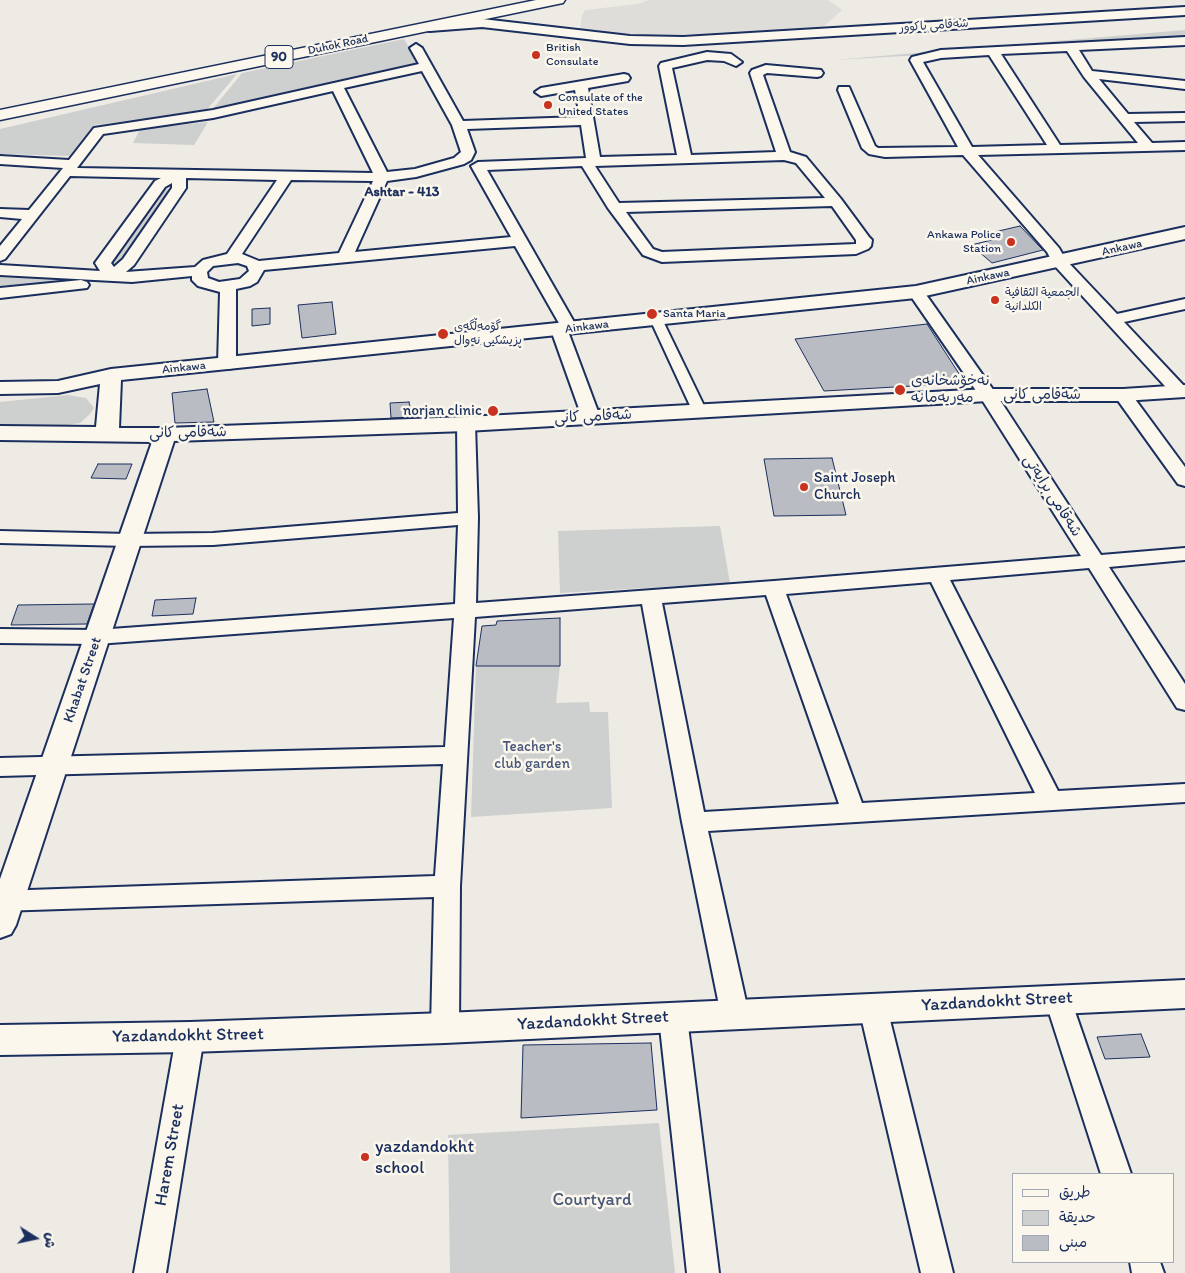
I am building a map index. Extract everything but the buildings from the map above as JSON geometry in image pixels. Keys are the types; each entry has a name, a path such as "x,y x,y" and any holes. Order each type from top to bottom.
{"highway":[{"name":"Duhok Road","path":"0,103 506,0"},
{"name":"Duhok Road","path":"0,115 557,0"}],"street":[{"path":"557,0 528,9 524,13 524,18 537,25 584,35"},
{"name":"شەقامی باکوور","path":"584,35 630,40 683,42 1185,11"},
{"path":"412,29 482,23 584,35"},
{"path":"1183,391 1059,262 1054,251 967,151 916,60 941,54 1184,42"},
{"path":"1071,47 1088,74 1148,146"},
{"path":"0,160 70,168 179,174 382,177 416,173 459,161 466,157 467,148 463,142 459,125 416,48"},
{"path":"993,52 1056,149"},
{"path":"685,159 665,66 707,56 726,57 736,62"},
{"path":"0,256 99,131 213,114 426,66"},
{"path":"784,156 756,73 766,69 817,73"},
{"path":"1088,74 1185,85"},
{"path":"541,92 624,78"},
{"path":"337,86 382,177"},
{"path":"581,86 587,122 590,162 615,208 648,252 662,257 856,249 863,246 864,240 836,202 801,160 795,157 784,156 590,162 478,166 564,330 591,417"},
{"path":"844,90 869,148 885,153 1185,146"},
{"path":"1124,118 1185,117"},
{"path":"459,125 587,122"},
{"path":"112,276 103,262 160,184 179,174"},
{"path":"232,258 287,175"},
{"path":"344,257 382,177"},
{"path":"615,208 836,202"},
{"path":"0,213 33,215"},
{"name":"Ankawa","path":"1059,262 1185,233"},
{"path":"0,270 132,277 199,271 208,263 232,258 248,260 256,266 519,242"},
{"name":"Ainkawa","path":"111,375 564,330 916,292 1059,262"},
{"path":"199,271 200,280 204,283 228,287 251,279 257,271 256,266"},
{"path":"0,293 109,282 112,276"},
{"path":"227,364 228,287"},
{"name":"شەقامی برایەتی","path":"916,292 988,394 1185,702"},
{"path":"1113,320 1185,304"},
{"path":"656,319 700,412"},
{"path":"0,388 58,387 111,375 106,434"},
{"name":"شەقامی کانی","path":"0,433 165,435 466,424 988,394 1124,396 1183,391"},
{"path":"1124,396 1185,480"},
{"path":"445,1028 448,886 458,754 465,610 468,518 466,424"},
{"name":"Khabat Street","path":"3,909 54,766 165,435"},
{"path":"0,537 129,540 213,539 468,518"},
{"path":"0,636 97,637 774,588 1185,554"},
{"path":"937,574 1051,801"},
{"path":"774,588 854,812"},
{"path":"651,597 694,822 735,1015"},
{"path":"0,767 458,754"},
{"path":"694,822 1185,793"},
{"path":"3,909 448,886"},
{"name":"Yazdandokht Street","path":"0,1040 190,1037 445,1028 1185,994"},
{"path":"1058,1000 1116,1173"},
{"path":"873,1008 937,1273"},
{"path":"673,1018 703,1273"},
{"name":"Harem Street","path":"150,1273 190,1037"}],"shaded area":[{"path":"649,0 828,0 842,10 823,27 723,34 656,35 580,31 582,16 585,10 638,4"}],"green space":[{"path":"1185,30 1185,40 834,60"},
{"path":"404,39 418,63 211,111 242,73"},
{"path":"237,74 205,112 94,125 69,156 0,154 0,129"},
{"path":"208,122 194,145 133,143 140,129"},
{"path":"168,189 119,263 115,265 113,260 162,190"},
{"path":"0,272 106,280 0,290"},
{"path":"68,395 86,398 94,408 80,423 62,426 0,425 0,402"},
{"path":"720,526 730,583 560,593 558,531"},
{"name":"Teacher's club garden","path":"476,666 560,666 556,703 589,702 590,712 608,712 612,808 471,817"},
{"name":"Courtyard","path":"659,1123 675,1273 450,1273 448,1135"}],"place":[{"name":"British Consulate","path":"536,55"},
{"name":"Consulate of the United States","path":"548,105"},
{"name":"Ankawa Police Station","path":"1011,242"},
{"name":"الجمعية الثقافية الكلدانية","path":"995,300"},
{"name":"Santa Maria","path":"652,314"},
{"name":"گۆمەڵگەی پزیشکیی نەوال","path":"443,334"},
{"name":"نەخۆشخانەی مەریەمانە","path":"900,390"},
{"name":"norjan clinic","path":"493,411"},
{"name":"Saint Joseph Church","path":"804,487"},
{"name":"yazdandokht school","path":"365,1157"}],"district":[{"name":"Ashtar - 413","path":"402,192"}]}
